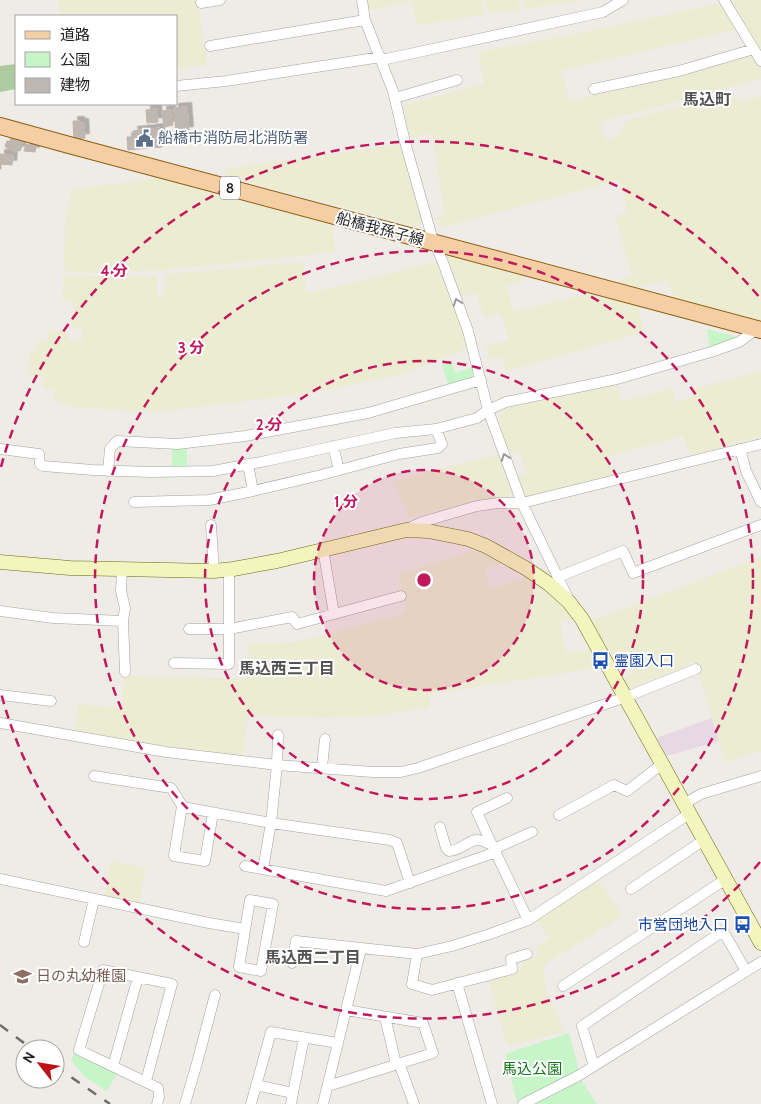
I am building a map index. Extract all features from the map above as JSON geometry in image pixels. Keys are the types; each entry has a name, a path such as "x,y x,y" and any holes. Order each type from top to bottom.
{"main road":[{"name":"船橋我孫子線","path":"0,126 759,330"}],"street":[{"path":"201,3 220,0"},
{"path":"362,0 365,20 387,72 395,98 405,142 432,237 468,331 488,410 522,503 569,602"},
{"path":"178,86 381,59 603,12 623,0"},
{"path":"724,0 761,61"},
{"path":"210,46 365,20"},
{"path":"594,89 679,71 754,49"},
{"path":"395,98 457,80"},
{"path":"0,450 39,454 40,464 43,466 150,472 214,470 395,433 436,429 477,418 488,410 506,402 617,378 711,352 739,342 759,330"},
{"path":"108,471 110,449 116,441 178,444 245,436 368,413 481,380"},
{"path":"134,502 210,500 399,454 438,448 442,444 436,429"},
{"path":"406,530 422,522 476,506 498,503 522,503 761,444"},
{"path":"333,446 339,470"},
{"path":"740,449 746,471 761,500"},
{"path":"248,464 253,491"},
{"path":"211,525 214,571"},
{"path":"558,577 623,552 632,573 761,525"},
{"path":"0,562 70,568 214,571 277,560 406,530 428,530 468,539 486,546 549,584 569,602 582,619 686,809 760,937"},
{"path":"323,549 334,614"},
{"path":"174,663 229,664 229,569"},
{"path":"122,570 120,591 125,608 123,621 125,672"},
{"path":"189,629 229,629 292,617 297,624 401,596"},
{"path":"0,611 53,618 123,621"},
{"path":"0,723 166,752 277,765 373,772 401,772 418,768 626,697 696,669"},
{"path":"0,695 51,701"},
{"path":"263,869 271,823 278,734"},
{"path":"322,767 325,739"},
{"path":"559,815 614,785 627,791 662,764"},
{"path":"94,776 171,788 183,807 271,823 390,840 396,843 410,883"},
{"path":"292,962 296,941 417,954 488,935 528,920 686,809 701,794 761,776"},
{"path":"507,798 477,812 528,920"},
{"path":"182,806 174,856 205,861 213,813"},
{"path":"440,827 446,848 449,851 455,851 476,840 482,841 494,849"},
{"path":"245,866 386,892 532,832"},
{"path":"631,889 704,840"},
{"path":"0,879 245,929"},
{"path":"563,986 726,879"},
{"path":"84,942 94,899"},
{"path":"250,900 273,904 261,971 239,967 245,929 250,900"},
{"path":"594,1066 582,1026 723,931 746,971"},
{"path":"323,1104 362,949"},
{"path":"417,954 412,984 432,990 512,969 511,958 527,954"},
{"path":"523,1104 578,1076 761,962"},
{"path":"146,1082 172,984 103,970 79,1050 158,1088 159,1097 157,1104"},
{"path":"113,1066 138,977"},
{"path":"457,983 492,1104"},
{"path":"184,1104 215,994"},
{"path":"328,1086 433,1053 423,1023 346,1010"},
{"path":"385,1016 397,1064 411,1103"},
{"path":"251,1104 271,1032 338,1043"},
{"path":"291,1104 304,1038"},
{"path":"256,1085 293,1093"}],"shaded area":[{"path":"712,718 719,741 667,756 658,740 659,737"}],"green space":[{"path":"58,0 198,0 207,65 178,68 178,15 60,15"},
{"path":"366,0 482,0 485,15 417,25 412,1 367,11"},
{"path":"485,0 518,0 520,10 488,14"},
{"path":"523,0 584,0 524,9"},
{"path":"729,0 761,0 761,54"},
{"path":"722,3 740,29 562,70 569,101 680,76 754,55 761,67 761,79 600,122 606,140 618,136 627,120 725,95 743,101 761,96 761,324 674,301 668,280 632,289 621,286 619,281 621,279 632,276 615,216 628,212 619,180 440,228 436,218 444,212 432,134 409,138 403,105 484,84 478,52 576,34"},
{"path":"15,64 15,89 0,92 0,66"},
{"path":"403,144 423,221 417,227 225,176 225,169"},
{"path":"160,178 332,224 335,252 167,270 90,273 64,271 65,222 72,189"},
{"path":"446,254 523,276 524,281 506,286 514,312 585,294 638,306 644,332 506,371 503,357 489,359 486,346 509,340 501,314 484,316 476,293 460,297 445,257"},
{"path":"438,261 469,347 399,375 308,393 159,412 75,407 53,400 55,390 42,387 44,378 28,375 30,350 36,351 37,341 46,343 49,330 69,332 69,340 81,342 83,329 71,328 74,302 62,300 64,275 157,276 157,296 164,297 166,274 303,262 306,292 332,288"},
{"path":"707,329 741,338 710,349"},
{"path":"452,362 455,373 473,367 474,372 470,379 448,385 442,365"},
{"path":"761,371 761,437 690,455 683,436 608,456 613,475 528,497 521,492 517,477 527,473 519,451 508,452 499,425 501,411 504,409 615,377 621,402 672,388 676,402 695,396 693,389"},
{"path":"172,446 187,447 187,469 172,469"},
{"path":"499,454 513,490 509,498 496,498 475,502 409,518 394,481"},
{"path":"478,549 507,563 485,568 490,589 530,576 548,589 575,619 560,622 566,653 594,649 604,667 430,694 430,707 375,716 325,718 248,716 243,755 166,749 75,732 78,704 122,708 124,676 246,679 248,643 296,642 407,613 398,574"},
{"path":"761,557 761,751 725,763 696,662 628,689 623,678 635,671 625,653 611,658 589,622"},
{"path":"111,861 146,868 139,903 104,897"},
{"path":"598,879 623,916 543,965 546,989 564,1032 507,1046 488,979 522,970 521,960 539,955 536,947 549,939 536,919"},
{"name":"馬込公園","path":"569,1033 579,1071 517,1102 505,1054"},
{"path":"75,1051 118,1072 107,1091 85,1077 71,1060"},
{"name":"馬込公園","path":"581,1080 597,1104 531,1104"}],"building":[{"path":"187,107 189,131 176,132 174,108"},
{"path":"157,109 158,122 147,123 146,110"},
{"path":"171,110 173,125 164,127 162,111"},
{"path":"73,121 84,123 85,138 74,139"},
{"path":"160,128 162,147 128,150 127,137 134,137 133,131"},
{"path":"11,139 23,143 20,151 16,150 16,152 7,149 5,146 7,141 11,142"},
{"path":"26,144 36,147 35,152 24,151"},
{"path":"0,154 13,155 12,165 1,164 0,169"}],"railway":[{"path":"0,1025 19,1039"},
{"path":"65,1073 110,1104"}],"place":[{"name":"船橋市消防局北消防署","path":"144,138"},
{"name":"霊園入口","path":"600,661"},
{"name":"市営団地入口","path":"742,925"},
{"name":"日の丸幼稚園","path":"22,976"}],"district":[{"name":"馬込町","path":"707,99"},
{"name":"馬込西三丁目","path":"287,668"},
{"name":"馬込西二丁目","path":"313,957"}]}
